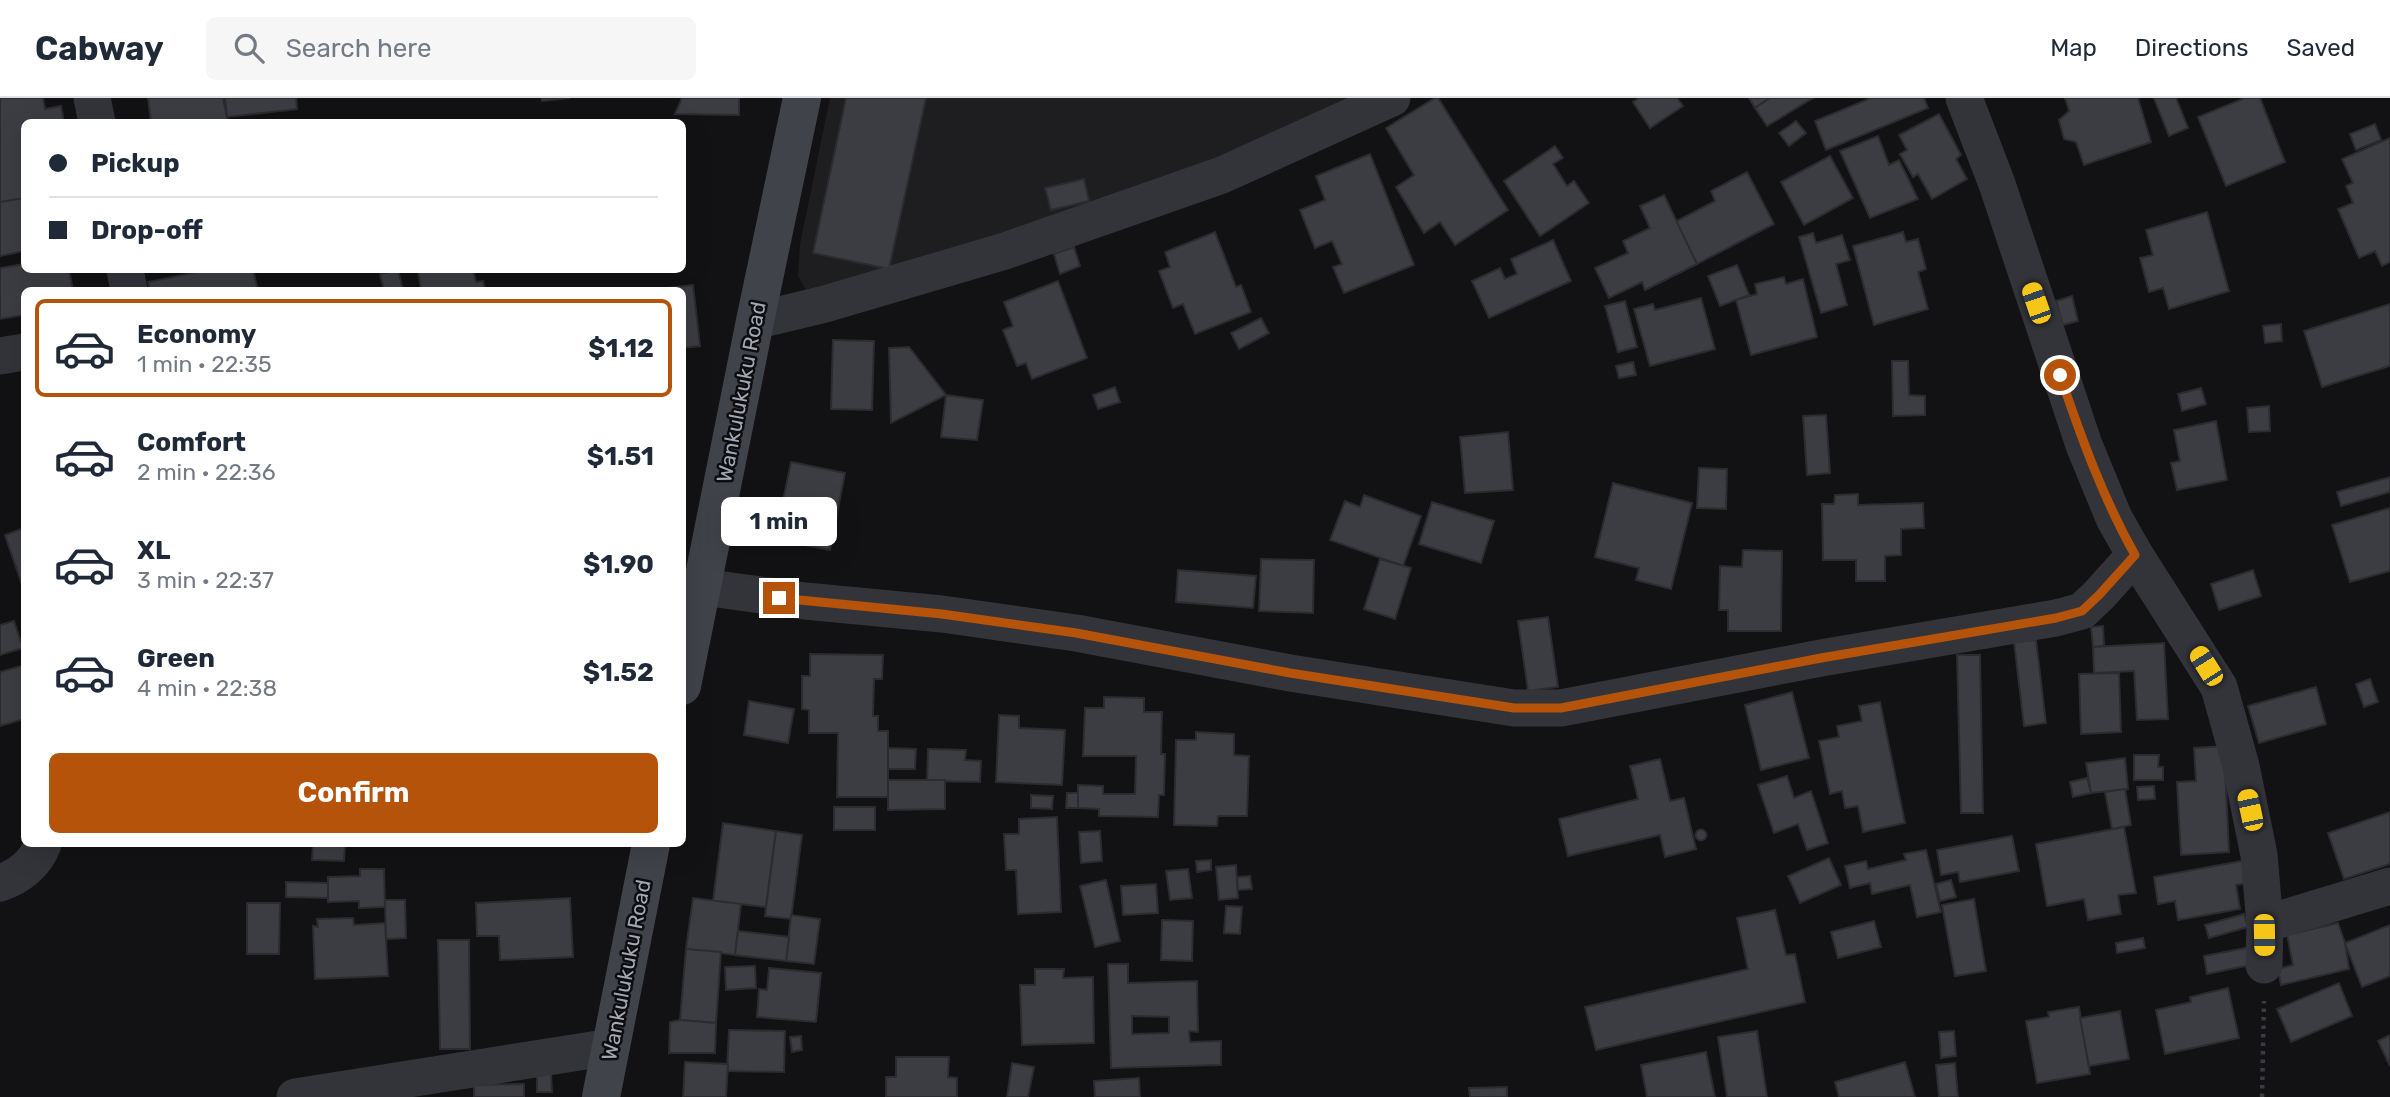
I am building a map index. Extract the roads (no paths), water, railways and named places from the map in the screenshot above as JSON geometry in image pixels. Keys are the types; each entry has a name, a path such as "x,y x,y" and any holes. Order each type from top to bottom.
{"main road":[{"name":"Wankulukuku Road","path":"686,666 802,98"},
{"name":"Wankulukuku Road","path":"603,1096 650,847"}],"street":[{"path":"92,98 96,119"},
{"path":"755,321 825,304 1005,251 1222,174 1392,98"},
{"path":"1964,98 1997,184 2084,445 2114,518 2219,687 2241,766 2259,855 2265,925 2264,965"},
{"path":"0,356 21,352"},
{"path":"702,587 1076,633 1447,699 1514,708 1561,708 1821,658 2056,618 2082,611 2135,555"},
{"path":"0,883 13,879 33,862 41,847"},
{"path":"2265,925 2390,886"},
{"path":"295,1097 611,1047"}]}
